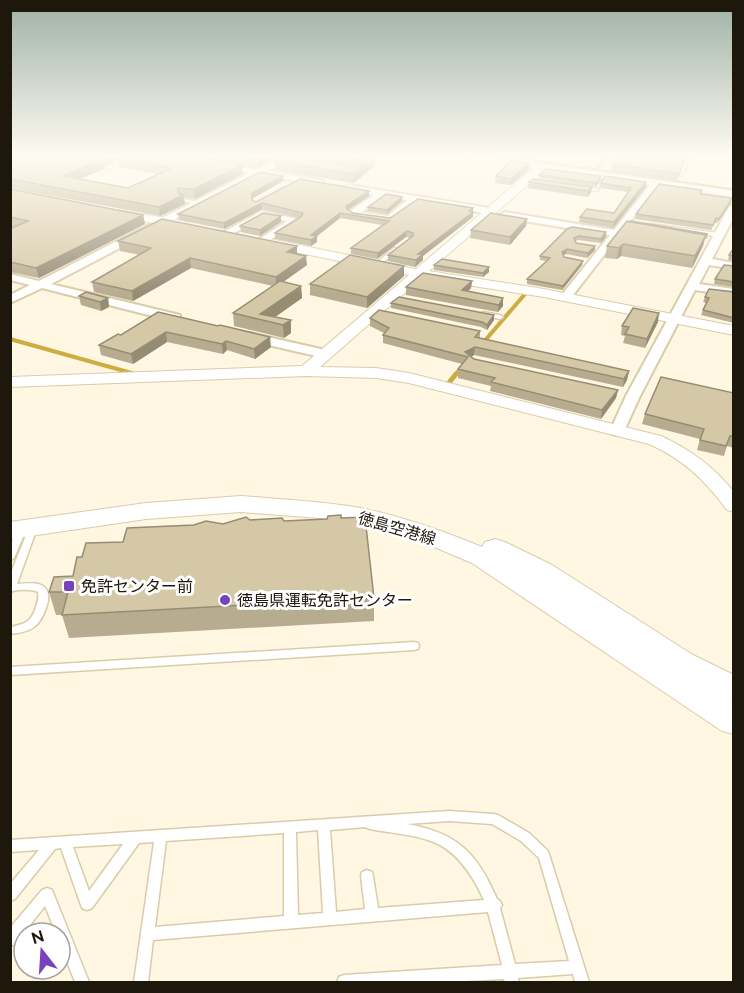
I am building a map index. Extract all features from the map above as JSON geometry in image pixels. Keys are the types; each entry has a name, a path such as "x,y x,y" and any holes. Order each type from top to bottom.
{"main road":[{"name":"徳島空港線","path":"19,526 151,494 240,489 298,492 358,501 466,534 542,572 682,663 734,690"},
{"name":"徳島空港線","path":"19,526 146,511 241,504 319,510 358,516 424,533 482,557 734,721"}],"street":[{"path":"369,202 353,213 390,219 412,202"},
{"path":"434,202 488,212 621,227"},
{"path":"306,371 374,311 396,297 417,273 502,202"},
{"path":"566,297 588,262 641,202"},
{"path":"10,300 198,203"},
{"path":"617,431 627,394 674,319 705,261 712,241 734,207"},
{"path":"104,210 193,228"},
{"path":"220,233 262,214 296,220 253,240"},
{"path":"220,233 417,273 566,297 734,331"},
{"path":"705,261 734,266"},
{"path":"10,277 188,321"},
{"path":"692,286 734,293"},
{"path":"374,311 395,315"},
{"path":"238,334 324,354"},
{"path":"10,382 306,371 376,373 410,378 655,440 682,452 699,464 734,506"}],"lane":[{"path":"390,219 402,221"},
{"path":"621,227 637,222"},
{"path":"649,224 712,241"},
{"path":"621,227 632,230"},
{"path":"377,265 400,246"},
{"path":"478,313 500,317"},
{"path":"10,558 19,526"},
{"path":"10,631 32,626 37,621 45,596 42,590 36,587 11,588 19,526"},
{"path":"10,671 414,646"},
{"path":"10,846 449,816 494,819 525,837 544,855 582,982"},
{"path":"361,822 439,838 464,857 480,878 495,905 511,977"},
{"path":"324,825 330,919"},
{"path":"290,827 291,922"},
{"path":"141,982 161,835"},
{"path":"58,843 87,904 135,838"},
{"path":"10,895 58,843"},
{"path":"367,876 372,915"},
{"path":"10,939 46,894 82,982"},
{"path":"148,934 495,905"},
{"path":"344,982 511,977 578,968"}],"building":[{"path":"10,202 78,202 143,215 36,268 10,262 10,229 28,221 10,217"},
{"path":"134,202 168,202 159,207"},
{"path":"201,202 352,202 346,206 353,213 390,218 413,202 438,202 473,208 469,211 473,212 418,254 423,254 416,260 388,255 413,236 413,233 407,231 378,253 351,248 389,221 340,213 311,235 317,236 311,240 275,233 302,216 303,213 262,203 224,223 178,214"},
{"path":"374,202 396,202 387,210 368,207"},
{"path":"621,202 630,202 614,222 580,217 587,209 614,213"},
{"path":"645,202 729,202 713,225 636,214"},
{"path":"263,213 281,216 260,230 240,226"},
{"path":"491,213 527,219 510,237 471,230"},
{"path":"162,219 297,246 287,252 306,256 276,277 190,258 132,291 92,282 151,248 118,241"},
{"path":"627,221 706,235 695,256 623,244 619,248 607,246"},
{"path":"631,221 708,234 630,222"},
{"path":"572,227 606,232 601,239 579,236 574,238 576,243 595,246 588,253 567,249 562,252 564,257 583,261 563,286 527,279 550,258 540,256 567,229"},
{"path":"350,255 404,266 367,297 310,284"},
{"path":"442,259 489,267 483,273 434,265"},
{"path":"724,265 734,266 734,282 715,279"},
{"path":"423,273 472,281 462,290 503,298 499,305 406,287"},
{"path":"280,281 301,286 260,314 291,320 283,325 233,313"},
{"path":"709,289 734,292 734,318 703,310 709,298 705,297"},
{"path":"86,292 108,298 100,302 79,296"},
{"path":"399,297 494,315 487,325 482,322 391,303"},
{"path":"633,308 659,313 647,339 625,334 629,327 622,326"},
{"path":"379,310 480,331 475,337 629,371 624,379 475,347 465,352 474,359 618,390 602,410 491,382 495,378 458,369 468,357 383,335 389,328 370,318"},
{"path":"158,312 270,337 254,349 226,341 222,344 166,332 131,354 99,345 118,334 121,335"},
{"path":"661,377 734,393 734,436 730,436 726,446 700,440 704,429 645,414"},
{"name":"徳島県運転免許センター","path":"341,515 341,518 365,517 374,598 62,615 68,592 49,592 54,577 73,576 77,557 82,557 86,543 123,542 127,528 194,525 206,521 223,524 246,517 250,520 282,518 284,521 327,519 328,516"}],"waterway":[{"path":"482,344 525,294"},
{"path":"10,339 135,374"},
{"path":"455,375 462,367"},
{"path":"448,384 456,374"}],"place":[{"name":"免許センター前","path":"69,586"},
{"name":"徳島県運転免許センター","path":"225,600"}]}
